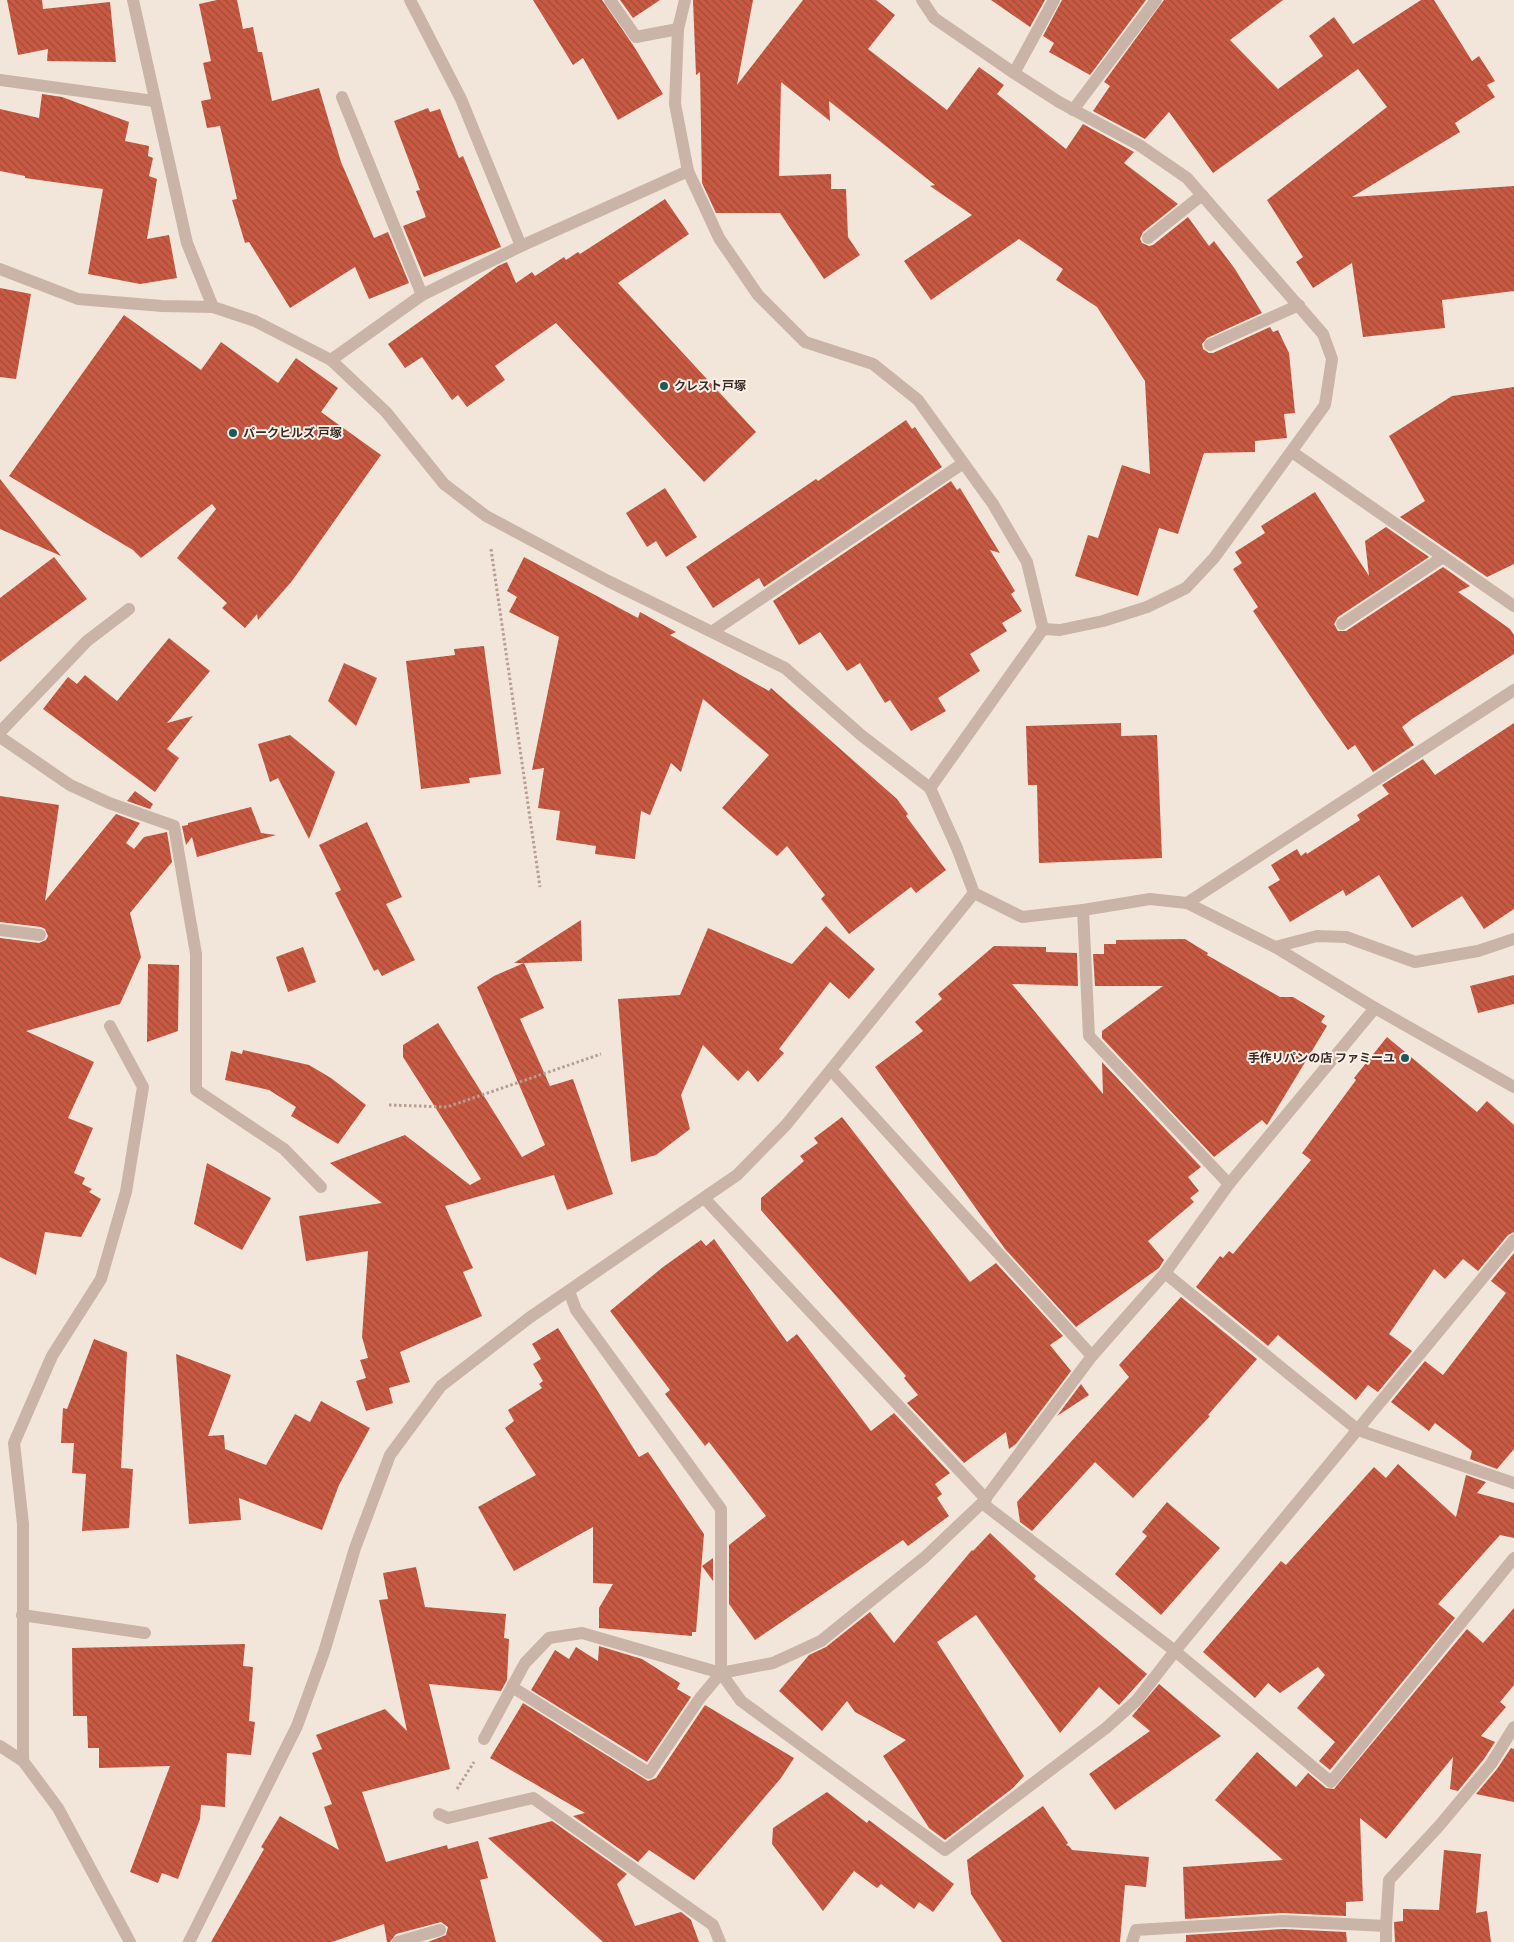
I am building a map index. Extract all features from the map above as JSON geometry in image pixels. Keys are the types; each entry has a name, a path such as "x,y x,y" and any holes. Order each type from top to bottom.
{"street":[{"path":"133,0 154,101 187,242 213,307"},
{"path":"410,0 461,99 521,246"},
{"path":"610,0 636,37 678,29"},
{"path":"685,0 678,29 675,104 688,171 719,238 758,295 805,342 873,364 918,400 962,464 993,504 1027,562 1043,629 930,788"},
{"path":"922,0 934,18 1014,73 1073,110 1139,145 1188,178 1323,334 1332,359 1325,405 1214,558 1186,588 1147,607 1103,621 1060,630 1043,629"},
{"path":"1014,73 1054,0"},
{"path":"1073,110 1156,0"},
{"path":"0,80 154,101"},
{"path":"342,97 422,295"},
{"path":"331,360 422,295 521,246 688,171"},
{"path":"1148,238 1202,195"},
{"path":"0,270 78,299 162,306 213,307 255,321 331,360 386,412 444,484 486,516 608,581 785,668 861,735 930,788 957,848 974,893 1022,917 1083,910 1150,899 1187,902 1275,947 1374,1008 1514,1087"},
{"path":"1210,345 1299,305"},
{"path":"1292,452 1514,606"},
{"path":"713,631 962,464"},
{"path":"1342,624 1443,557"},
{"path":"0,732 87,641 129,609"},
{"path":"1187,902 1514,690"},
{"path":"0,738 70,785 109,804 174,826 196,954 196,1090 284,1149 321,1187"},
{"path":"189,1942 297,1726 324,1652 355,1548 390,1455 441,1386 529,1318 738,1175 779,1132 831,1070 974,893"},
{"path":"1083,910 1089,1036 1229,1184"},
{"path":"0,930 40,935"},
{"path":"1275,947 1317,936 1346,937 1415,962 1478,951 1514,939"},
{"path":"484,1739 525,1663 549,1638 582,1633 720,1673 773,1663 821,1641 926,1556 984,1501 1092,1356 1165,1273 1229,1184 1374,1008"},
{"path":"23,1761 23,1524 14,1443 52,1356 101,1279 126,1192 143,1087 110,1026"},
{"path":"831,1070 1092,1356"},
{"path":"704,1198 984,1501 1176,1651 1332,1782 1514,1558"},
{"path":"569,1292 576,1310 720,1509 720,1673 741,1702 945,1850 1106,1728 1137,1700 1514,1240"},
{"path":"1165,1273 1358,1430 1514,1483"},
{"path":"22,1615 145,1633"},
{"path":"512,1687 648,1773 700,1698 720,1673"},
{"path":"1386,1942 1389,1880 1445,1819 1490,1764 1514,1727"},
{"path":"0,1746 23,1761 58,1808 130,1942"},
{"path":"439,1814 448,1818 534,1798 713,1925 720,1942"},
{"path":"1132,1942 1136,1930 1145,1929 1283,1921 1386,1926"},
{"path":"398,1942 440,1930"}],"path":[{"path":"486,516 540,887"},
{"path":"389,1105 447,1107 601,1054"},
{"path":"439,1814 470,1770 484,1739"}],"building":[{"path":"7,0 42,0 43,9 110,2 116,62 47,61 48,49 18,55"},
{"path":"217,0 237,0 243,29 253,27 258,52 262,52 272,101 319,88 341,162 374,238 388,232 409,283 369,299 355,267 290,308 249,242 245,243 232,200 237,199 220,126 207,128 201,101 211,99 203,63 211,61 199,4"},
{"path":"533,0 602,0 633,45 663,94 618,120 583,58 573,65"},
{"path":"620,0 660,0 633,18"},
{"path":"693,0 753,0 737,85 803,0 876,0 895,15 868,49 947,110 979,67 1004,85 997,94 1066,149 1083,124 1134,152 1124,163 1178,204 1143,232 1140,239 1142,243 1149,246 1153,245 1188,217 1209,246 1214,241 1235,269 1262,313 1207,338 1202,344 1203,349 1213,353 1270,327 1273,332 1278,330 1289,353 1295,413 1284,414 1287,438 1255,441 1255,452 1204,453 1178,534 1159,528 1138,596 1075,576 1088,535 1098,538 1122,465 1150,474 1145,381 1097,307 1056,280 1063,269 1019,239 931,300 904,261 972,215 930,186 935,185 829,101 830,121 781,82 779,176 831,174 831,189 846,189 848,237 860,255 824,279 780,213 716,213 702,183 700,72 696,75"},
{"path":"991,0 1045,0 1030,27"},
{"path":"1062,0 1146,0 1090,75 1049,52 1054,43 1043,36"},
{"path":"1164,0 1283,0 1230,40 1278,89 1323,56 1309,36 1334,17 1353,44 1421,0 1434,0 1472,61 1479,56 1495,81 1487,85 1495,97 1455,123 1460,132 1352,197 1514,186 1514,291 1442,300 1445,328 1363,337 1352,263 1313,288 1296,262 1303,257 1267,200 1387,107 1358,69 1213,173 1169,112 1145,139 1093,111 1110,86 1104,82"},
{"path":"42,94 62,97 129,122 125,141 149,146 148,156 153,158 149,176 157,179 147,239 169,235 177,278 140,284 88,274 103,189 25,178 25,176 0,171 0,109 39,118"},
{"path":"428,108 430,112 440,109 459,158 463,156 501,247 424,277 403,226 426,217 416,191 420,190 394,121"},
{"path":"665,199 689,234 618,283 756,432 704,482 556,323 495,366 505,380 467,407 458,395 452,400 422,357 405,368 388,344 498,266 507,262 516,283 532,272 535,276 564,257 566,260 578,252 580,254"},
{"path":"0,288 31,294 16,379 0,377"},
{"name":"パークヒルズ 戸塚","path":"124,315 201,370 221,342 278,383 296,358 338,388 321,412 381,455 292,581 258,620 257,614 245,628 222,608 227,603 177,558 216,509 212,504 141,558 133,550 9,476"},
{"path":"1514,387 1514,564 1487,577 1400,517 1425,501 1389,436 1452,396"},
{"path":"906,420 912,429 915,427 942,467 764,587 759,578 713,608 686,567 816,479 818,481"},
{"path":"0,479 61,556 0,529"},
{"path":"951,481 957,490 960,488 1000,553 990,550 1015,591 1011,594 1022,611 1002,623 1007,631 970,654 980,671 938,698 946,711 911,731 890,700 885,703 860,663 847,671 820,632 799,645 773,601"},
{"path":"665,488 697,537 666,557 656,541 647,547 626,513"},
{"path":"1315,492 1369,576 1365,541 1386,527 1429,557 1338,617 1334,624 1338,631 1346,631 1443,567 1470,586 1458,592 1510,629 1514,635 1514,654 1402,727 1414,745 1373,772 1355,745 1348,750 1317,706 1253,611 1258,607 1233,569 1242,563 1235,552 1265,533 1261,526"},
{"path":"54,557 87,599 0,662 0,598"},
{"path":"524,557 638,618 640,612 676,632 670,635 769,691 771,688 897,799 908,814 906,816 946,870 916,893 911,887 849,934 821,899 825,895 787,846 777,856 722,808 769,755 703,699 681,772 671,763 650,815 641,811 635,859 595,854 596,846 556,840 560,811 538,808 544,768 532,770 559,637 509,612 517,597 507,591"},
{"path":"169,638 210,671 167,723 193,716 167,749 179,758 155,792 43,709 68,677 77,684 85,675 117,701"},
{"path":"484,646 501,774 469,778 470,783 421,789 406,661 455,655 454,649"},
{"path":"344,663 377,678 356,726 328,701"},
{"path":"1121,723 1121,736 1157,735 1162,858 1039,863 1037,785 1028,785 1026,726"},
{"path":"1514,723 1514,909 1484,929 1462,896 1412,928 1379,875 1346,896 1343,890 1290,922 1268,887 1280,880 1271,865 1297,849 1301,856 1306,852 1307,854 1360,820 1357,815 1389,794 1382,785 1423,759 1435,775"},
{"path":"290,735 335,772 309,839 278,778 270,782 258,744"},
{"path":"135,791 153,804 150,809 127,801"},
{"path":"0,796 59,805 45,901 116,814 140,823 126,843 134,849 144,837 167,832 172,862 130,913 141,957 120,1004 26,1031 94,1062 68,1118 93,1128 74,1173 85,1178 82,1184 92,1189 89,1192 101,1199 81,1237 45,1232 36,1275 0,1257 0,938 39,943 46,940 48,936 45,929 41,927 0,922"},
{"path":"251,807 261,833 276,835 197,857 192,837 186,845 182,826"},
{"path":"367,822 402,897 386,904 415,960 382,976 378,969 374,971 335,893 341,890 319,845"},
{"path":"581,920 582,961 514,963"},
{"path":"826,926 875,969 849,999 830,982 779,1049 784,1053 758,1082 748,1070 738,1081 703,1045 681,1095 690,1129 656,1155 631,1162 618,999 680,995 708,928 792,964"},
{"path":"1185,939 1208,953 1207,955 1280,997 1293,997 1325,1016 1321,1022 1327,1026 1267,1125 1262,1120 1214,1157 1102,1038 1102,1031 1163,986 1095,986 1093,954 1104,954 1104,944 1116,944 1116,940"},
{"path":"994,946 1046,947 1046,952 1077,953 1078,986 1012,984 1103,1094 1102,1062 1201,1167 1188,1177 1199,1191 1190,1198 1194,1202 1148,1241 1164,1260 1159,1268 1076,1327 1005,1249 875,1067 923,1031 915,1022 942,999 938,994"},
{"path":"303,947 316,982 288,992 276,957"},
{"path":"524,963 544,1008 520,1019 550,1086 573,1079 613,1194 567,1210 554,1175 445,1206 473,1268 463,1272 482,1316 400,1352 410,1382 389,1388 393,1403 366,1411 356,1381 366,1378 360,1360 368,1358 362,1337 368,1251 306,1261 299,1216 382,1203 330,1163 405,1135 470,1185 481,1179 403,1057 403,1045 438,1023 522,1157 545,1145 477,987 494,976"},
{"path":"148,964 179,965 178,1031 147,1042"},
{"path":"1514,975 1514,1004 1478,1013 1470,986"},
{"path":"1387,1037 1477,1112 1487,1101 1514,1125 1514,1232 1508,1235 1478,1271 1463,1259 1445,1279 1434,1269 1389,1334 1412,1351 1378,1392 1368,1385 1356,1400 1278,1335 1268,1346 1196,1287 1220,1256 1223,1258 1229,1251 1233,1254 1311,1160 1302,1153 1356,1080 1354,1078"},
{"path":"243,1050 309,1065 331,1078 366,1105 338,1144 291,1116 296,1107 269,1090 225,1080 231,1051 242,1054"},
{"path":"842,1117 970,1282 996,1263 1063,1336 1050,1345 1071,1371 1016,1444 1009,1449 1006,1432 964,1463 907,1403 918,1395 904,1378 906,1376 761,1210 761,1198 804,1161 800,1156 818,1143 814,1138"},
{"path":"207,1163 271,1198 242,1250 194,1224"},
{"path":"714,1239 787,1342 797,1334 871,1431 894,1413 950,1473 935,1484 942,1494 937,1498 949,1516 908,1546 903,1540 755,1640 729,1604 729,1545 766,1516 709,1442 705,1446 665,1394 670,1390 610,1311 663,1267 701,1240 706,1246"},
{"path":"1514,1253 1514,1449 1497,1469 1470,1459 1472,1451 1435,1423 1429,1431 1391,1402 1425,1361 1443,1375 1506,1293 1491,1281"},
{"path":"1181,1297 1257,1359 1208,1415 1210,1416 1133,1498 1095,1462 1032,1531 1020,1522 1017,1502 1129,1377 1119,1365"},
{"path":"558,1328 639,1457 648,1452 704,1534 696,1632 692,1632 692,1636 599,1628 599,1608 613,1584 593,1583 593,1527 514,1571 478,1507 536,1475 505,1428 514,1421 508,1410 542,1388 539,1384 543,1381 533,1364 541,1359 532,1344"},
{"path":"94,1339 127,1352 121,1468 133,1469 129,1528 82,1531 86,1474 72,1473 74,1443 61,1443 63,1408 67,1409"},
{"path":"176,1354 231,1375 208,1436 224,1435 225,1449 266,1465 295,1414 310,1422 321,1401 370,1428 339,1485 322,1530 239,1498 241,1520 189,1524"},
{"path":"1081,1384 1089,1395 1057,1416"},
{"path":"1398,1464 1456,1517 1466,1475 1486,1482 1477,1493 1514,1503 1514,1538 1500,1535 1438,1604 1455,1618 1330,1770 1319,1761 1335,1742 1297,1708 1325,1675 1318,1667 1280,1693 1268,1683 1255,1698 1203,1652 1281,1561 1286,1565 1374,1467 1386,1478"},
{"path":"1167,1502 1220,1548 1161,1615 1115,1574 1147,1536 1142,1532"},
{"path":"990,1533 1036,1576 1034,1579 1147,1674 1119,1705 1099,1687 1060,1733 976,1615 937,1642 1024,1776 1013,1788 945,1840 929,1828 883,1756 906,1740 855,1712 847,1701 822,1731 779,1691 809,1655 826,1647 870,1612 894,1643 972,1550"},
{"path":"713,1558 713,1581 702,1566"},
{"path":"416,1567 425,1607 506,1614 504,1638 509,1639 507,1680 501,1691 429,1684 450,1769 362,1792 386,1862 447,1845 448,1849 478,1841 488,1878 480,1880 496,1942 428,1942 446,1935 448,1927 441,1922 396,1934 390,1942 387,1942 384,1924 332,1942 211,1942 264,1849 261,1847 280,1816 339,1850 324,1807 332,1804 312,1753 322,1749 316,1735 385,1709 407,1731 379,1600 388,1599 383,1573"},
{"path":"1514,1608 1514,1685 1500,1702 1506,1707 1481,1736 1495,1742 1458,1791 1450,1789 1453,1757 1386,1839 1360,1818 1363,1901 1346,1902 1346,1916 1282,1913 1185,1919 1183,1867 1283,1860 1215,1800 1257,1752 1296,1787 1308,1773 1326,1788 1334,1789 1467,1629 1483,1643"},
{"path":"245,1644 243,1666 253,1667 249,1721 255,1722 251,1755 227,1753 225,1807 201,1805 200,1819 178,1879 162,1873 158,1883 130,1872 170,1766 99,1768 99,1748 88,1748 87,1716 73,1716 72,1648"},
{"path":"599,1646 642,1659 680,1683 677,1689 691,1697 647,1762 531,1690 555,1650 569,1659 576,1647 598,1661"},
{"path":"1159,1684 1221,1736 1115,1810 1089,1774 1150,1731 1132,1716"},
{"path":"523,1703 648,1781 656,1778 705,1705 794,1758 781,1778 694,1880 649,1850 638,1862 573,1816 585,1813 490,1758"},
{"path":"1511,1748 1514,1749 1514,1802 1476,1794 1497,1769"},
{"path":"827,1792 867,1823 869,1820 954,1884 933,1912 919,1902 914,1909 881,1884 877,1888 854,1871 823,1911 772,1844 773,1828"},
{"path":"1043,1806 1068,1843 1066,1845 1072,1850 1149,1857 1146,1887 1125,1885 1120,1942 1002,1942 971,1894 967,1860"},
{"path":"552,1821 627,1874 617,1884 635,1926 681,1912 691,1920 699,1942 603,1942 488,1838"},
{"path":"1444,1850 1481,1854 1476,1913 1487,1911 1491,1942 1395,1942 1394,1922 1403,1921 1403,1909 1439,1910"},
{"path":"1283,1929 1346,1932 1347,1942 1186,1942 1186,1935"}],"place":[{"name":"クレスト戸塚","path":"664,386"},
{"name":"パークヒルズ 戸塚","path":"233,433"},
{"name":"手作リパンの店 ファミーユ","path":"1405,1058"}]}
